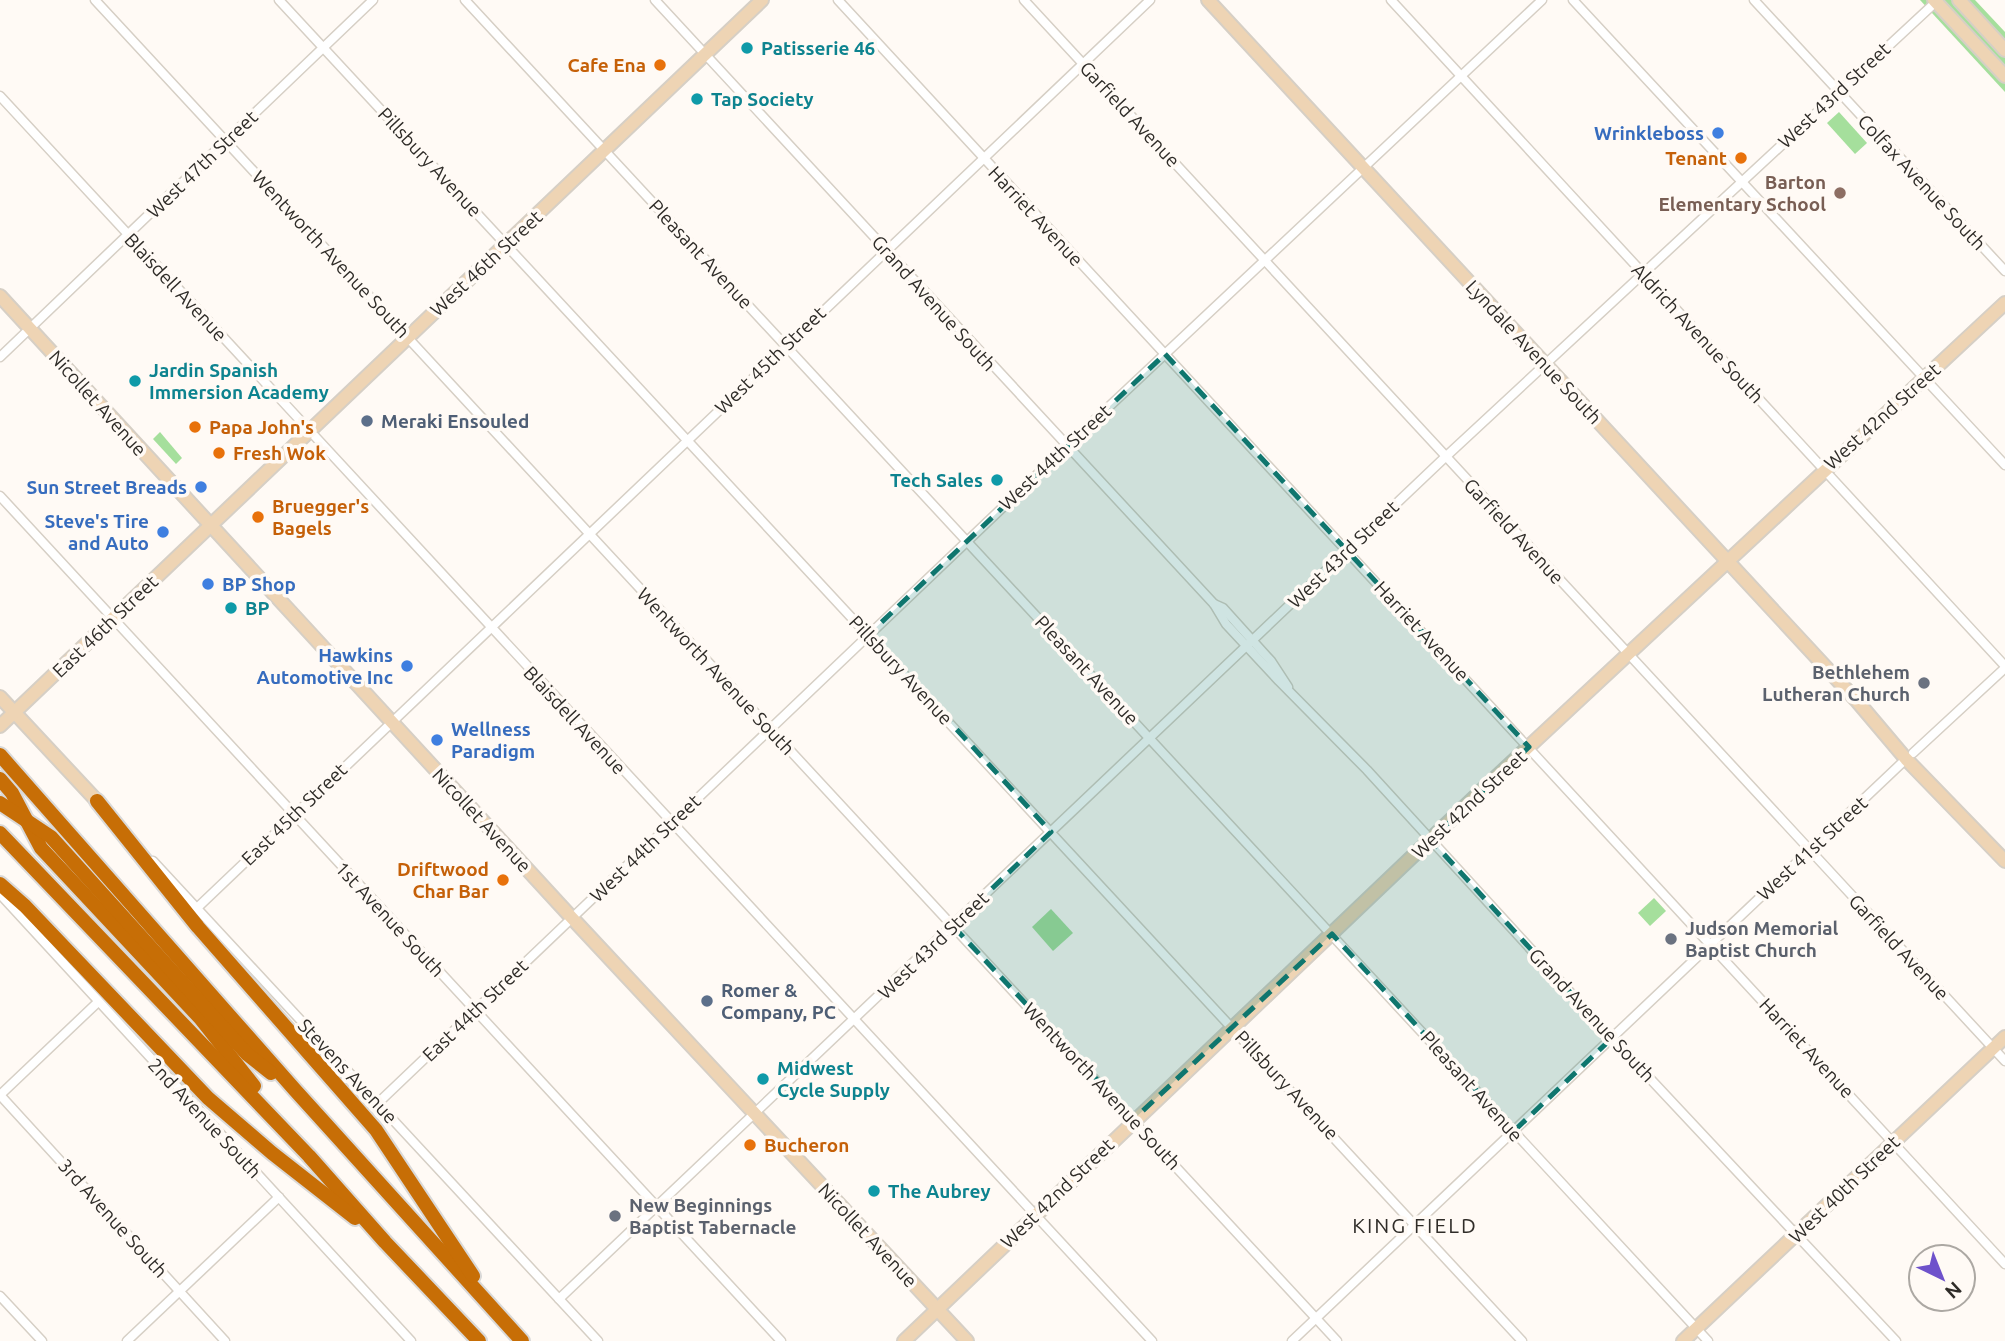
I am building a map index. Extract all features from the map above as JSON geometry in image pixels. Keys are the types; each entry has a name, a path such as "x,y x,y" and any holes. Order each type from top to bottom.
{"highway":[{"path":"0,755 295,1090 522,1341"},
{"path":"0,779 31,824 41,848 200,1018 309,1156"},
{"path":"97,801 198,927 376,1130 499,1315"},
{"path":"0,803 51,837 247,1055 295,1090"},
{"path":"0,833 309,1156 385,1242 479,1341"},
{"path":"0,884 101,984 208,1098 272,1153 385,1242"}],"main road":[{"name":"West 46th Street","path":"209,525 762,0"},
{"path":"1959,0 2005,50"},
{"name":"Lyndale Avenue South","path":"1211,1 2005,861"},
{"path":"1936,1 2005,76"},
{"name":"Nicollet Avenue","path":"0,296 572,918 967,1341"},
{"name":"West 42nd Street","path":"904,1341 1134,1119 1627,653 2005,303"},
{"name":"East 46th Street","path":"6,720 209,525"},
{"path":"0,697 6,720 97,801"},
{"name":"West 40th Street","path":"1684,1341 2005,1037"}],"street":[{"name":"Wentworth Avenue South","path":"95,0 1337,1341"},
{"name":"Pillsbury Avenue","path":"279,0 1234,1027 1522,1341"},
{"name":"West 47th Street","path":"0,357 373,0"},
{"name":"Pleasant Avenue","path":"465,0 1708,1341"},
{"name":"Grand Avenue South","path":"655,0 1214,604 1226,624 1250,643 1612,1038 1896,1341"},
{"name":"Harriet Avenue","path":"838,0 2005,1264"},
{"name":"Garfield Avenue","path":"1024,0 2005,1061"},
{"name":"West 45th Street","path":"391,721 1150,0"},
{"name":"Aldrich Avenue South","path":"1391,0 2005,667"},
{"name":"West 44th Street","path":"572,918 1066,447 1542,0"},
{"path":"1573,0 2005,466"},
{"name":"Colfax Avenue South","path":"1754,0 2005,271"},
{"name":"West 43rd Street","path":"559,1299 1445,457 1936,1"},
{"name":"Blaisdell Avenue","path":"0,96 489,628 1152,1341"},
{"name":"1st Avenue South","path":"0,496 781,1341"},
{"name":"West 41st Street","path":"1292,1341 2005,667"},
{"name":"East 45th Street","path":"197,908 391,721"},
{"name":"Stevens Avenue","path":"97,801 598,1341"},
{"name":"2nd Avenue South","path":"0,894 411,1341"},
{"name":"East 44th Street","path":"378,1103 572,918"},
{"path":"0,1095 98,1002"},
{"name":"3rd Avenue South","path":"0,1095 225,1341"},
{"path":"127,1341 279,1197"},
{"path":"0,1296 42,1341"}],"highlighted area":[{"path":"1165,354 1529,747 1431,840 1612,1038 1514,1131 1332,934 1134,1119 953,926 1051,832 869,634"}],"green space":[{"path":"1920,0 1975,0 2005,32 2005,92"},
{"path":"1839,112 1867,143 1855,154 1827,123"},
{"path":"160,432 182,458 176,464 153,439"},
{"path":"1654,898 1666,911 1650,926 1638,913"},
{"path":"1051,909 1073,933 1053,951 1032,927"}],"place":[{"name":"Patisserie 46","path":"747,48"},
{"name":"Cafe Ena","path":"660,65"},
{"name":"Tap Society","path":"697,99"},
{"name":"Wrinkleboss","path":"1718,133"},
{"name":"Tenant","path":"1741,158"},
{"name":"Barton Elementary School","path":"1840,193"},
{"name":"Jardin Spanish Immersion Academy","path":"135,381"},
{"name":"Meraki Ensouled","path":"367,421"},
{"name":"Papa John's","path":"195,427"},
{"name":"Fresh Wok","path":"219,453"},
{"name":"Tech Sales","path":"997,480"},
{"name":"Sun Street Breads","path":"201,487"},
{"name":"Bruegger's Bagels","path":"258,517"},
{"name":"Steve's Tire and Auto","path":"163,532"},
{"name":"BP Shop","path":"208,584"},
{"name":"BP","path":"231,608"},
{"name":"Hawkins Automotive Inc","path":"407,666"},
{"name":"Bethlehem Lutheran Church","path":"1924,683"},
{"name":"Wellness Paradigm","path":"437,740"},
{"name":"Driftwood Char Bar","path":"503,880"},
{"name":"Judson Memorial Baptist Church","path":"1671,939"},
{"name":"Romer & Company, PC","path":"707,1001"},
{"name":"Midwest Cycle Supply","path":"763,1079"},
{"name":"Bucheron","path":"750,1145"},
{"name":"The Aubrey","path":"874,1191"},
{"name":"New Beginnings Baptist Tabernacle","path":"615,1216"}],"district":[{"name":"KING FIELD","path":"1415,1225"}]}
